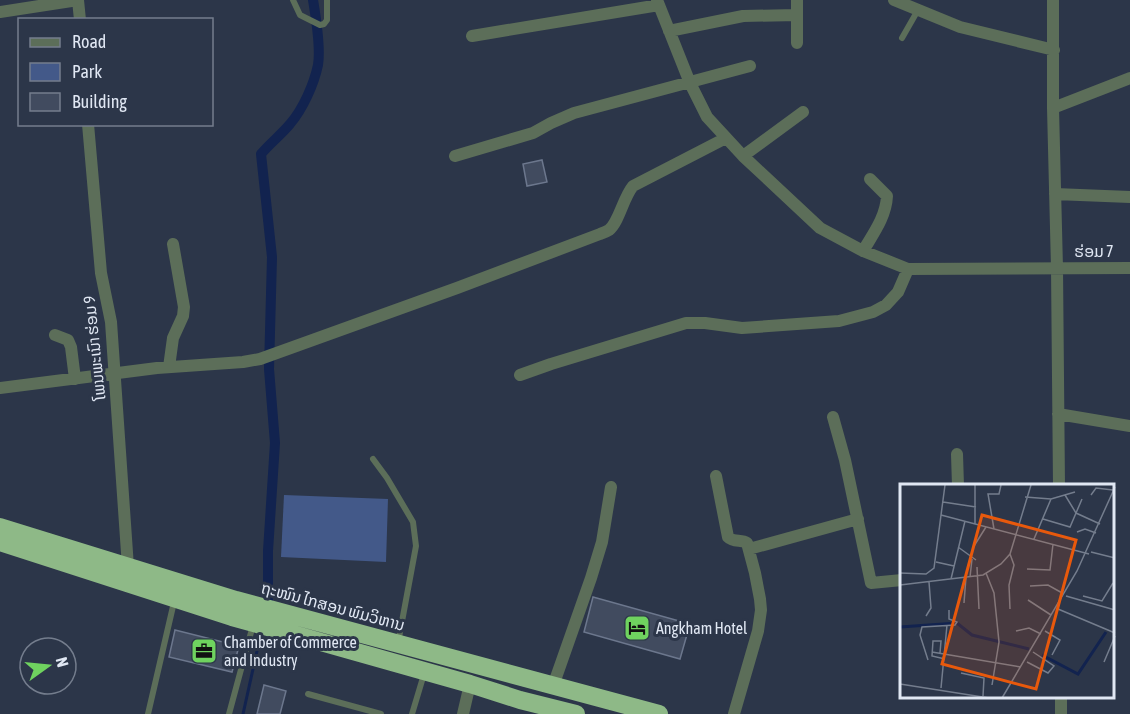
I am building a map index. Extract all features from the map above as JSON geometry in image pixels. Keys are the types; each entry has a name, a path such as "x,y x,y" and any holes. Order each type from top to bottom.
{"highway":[{"name":"ຖະໜົນ ໄກສອນ ພົມວິຫານ","path":"0,527 236,600 659,714"},
{"path":"0,542 253,623 576,714"},
{"path":"520,700 526,678"}],"street":[{"path":"0,12 38,3 78,0 80,18"},
{"path":"797,0 797,43"},
{"path":"894,0 960,27 1054,50"},
{"path":"1053,0 1059,484"},
{"path":"472,36 658,2 690,83 707,117 726,138 820,228 863,251 908,269 898,292 886,305 873,312 839,321 742,328 686,323 520,375"},
{"path":"669,31 743,16 797,15"},
{"path":"455,156 533,133 574,113 750,66"},
{"path":"1053,108 1130,78"},
{"path":"743,156 803,112"},
{"name":"ໂພນພະເນົາ ຮ່ອມ 9","path":"88,126 100,273 111,322 128,567"},
{"path":"0,388 169,367 260,359 609,230 614,224 627,193 633,186 726,138"},
{"path":"863,251 884,214 887,204 887,196 870,179"},
{"path":"1055,194 1130,197"},
{"path":"169,367 173,338 183,316 184,307 173,244"},
{"name":"ຮ່ອມ 7","path":"908,269 1130,268"},
{"path":"55,335 68,340 71,346 75,379"},
{"path":"1058,414 1130,426"},
{"path":"833,417 845,460 871,584 900,579"},
{"path":"957,454 958,484"},
{"path":"716,476 728,537 735,541 745,542 749,549 761,610 758,631 734,714"},
{"path":"553,686 602,542 612,487"},
{"path":"749,549 858,519"},
{"path":"463,714 470,684"}],"lane":[{"path":"293,0 300,15 320,25 327,20 327,0"},
{"path":"902,38 918,10"},
{"path":"373,459 412,522 416,546 398,644"},
{"path":"148,714 175,598"},
{"path":"229,714 253,623"},
{"path":"412,714 425,671"},
{"path":"308,694 381,714"}],"green space":[{"path":"284,495 388,499 386,562 281,557"}],"building":[{"path":"542,160 547,182 527,186 523,164"},
{"name":"Angkham Hotel","path":"593,597 690,624 680,659 584,632"},
{"name":"Chamber of Commerce and Industry","path":"175,630 239,646 232,672 169,657"},
{"path":"264,685 286,691 280,714 257,714"}],"waterway":[{"path":"268,601 268,551 275,443 269,369 272,257 261,154 295,118 314,80 319,50 313,0"},
{"path":"243,714 257,651"}],"place":[{"name":"Angkham Hotel","path":"637,628"},
{"name":"Chamber of Commerce and Industry","path":"204,651"}]}
